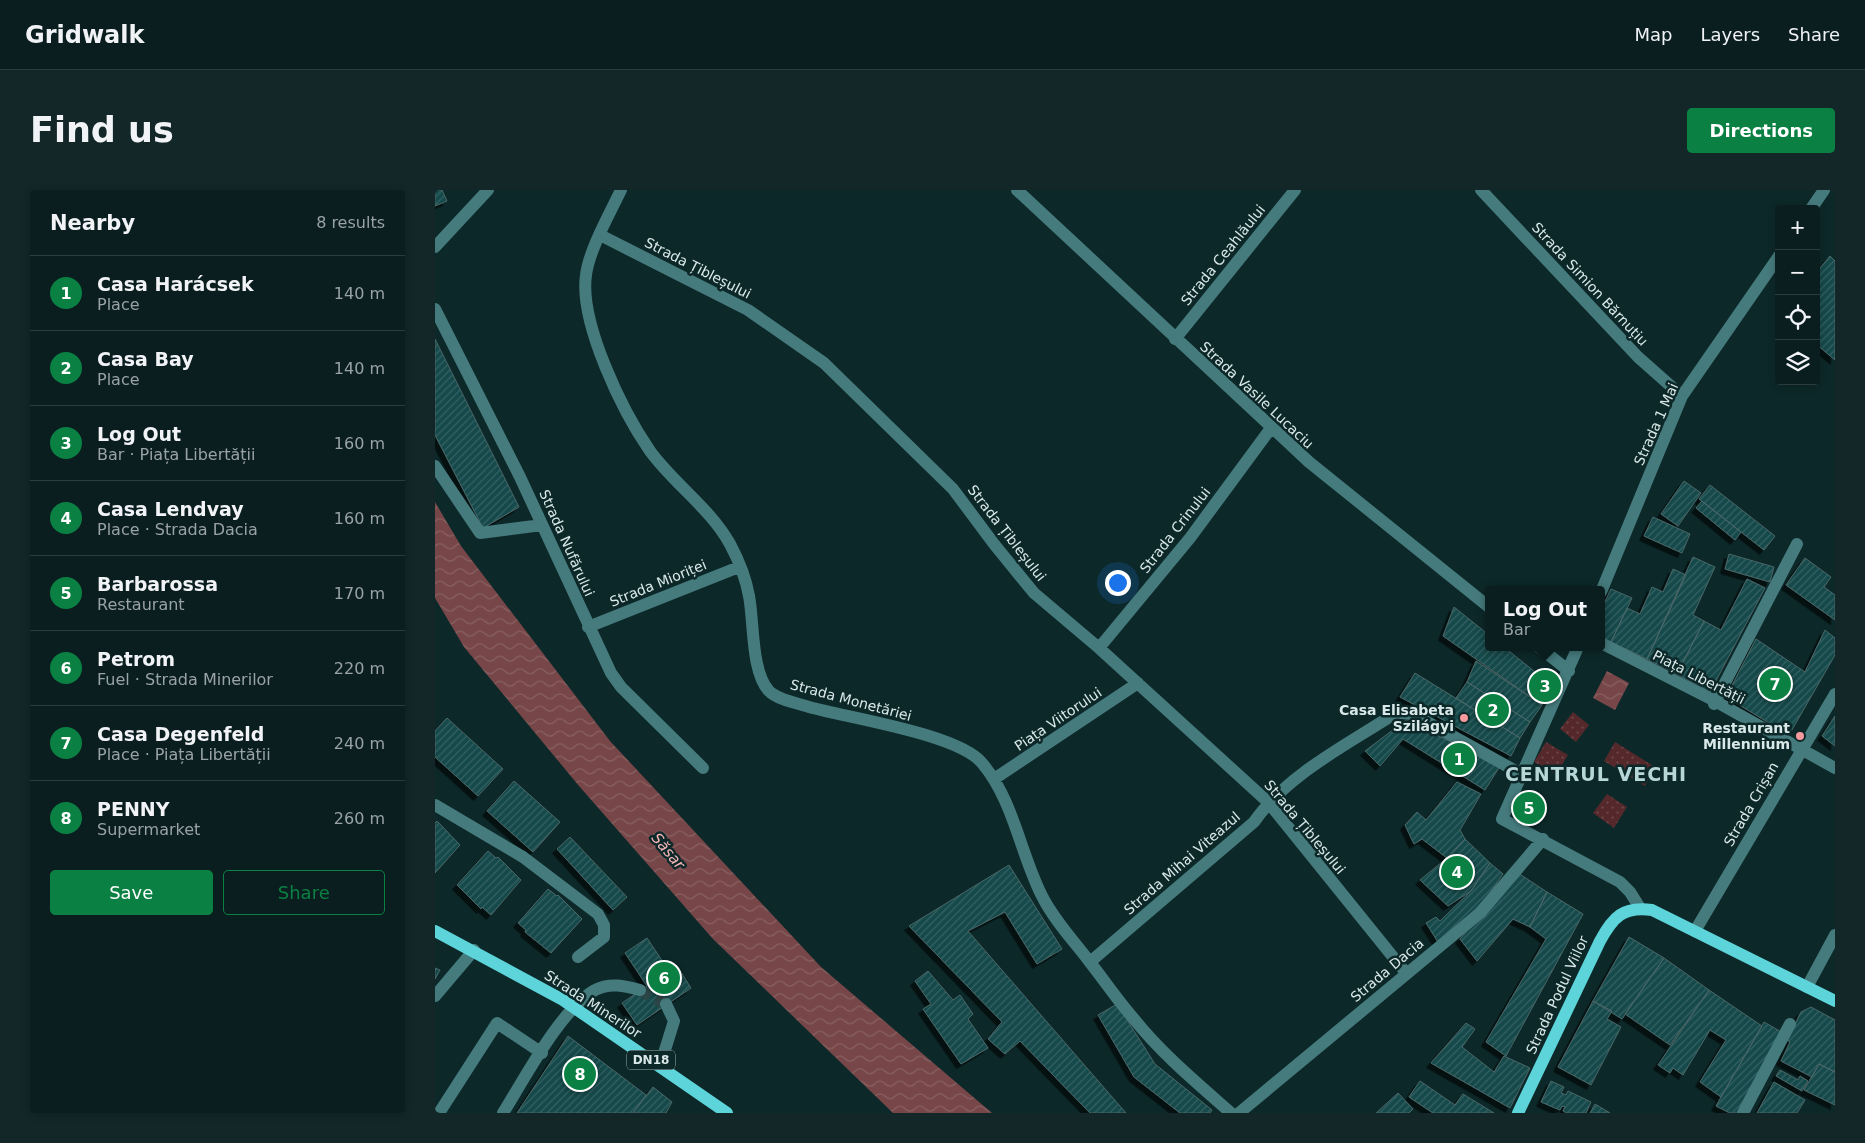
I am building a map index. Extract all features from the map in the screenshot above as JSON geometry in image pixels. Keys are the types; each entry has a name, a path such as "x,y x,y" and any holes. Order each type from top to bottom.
{"main road":[{"path":"1641,908 1652,910 1835,1001"},
{"name":"Strada Podul Viilor","path":"1518,1113 1610,922 1624,912 1641,908"},
{"name":"Strada Minerilor","path":"435,931 473,950 573,1008 661,1066 727,1113"}],"street":[{"path":"435,247 489,190"},
{"name":"Strada Monetăriei","path":"621,190 600,234 586,272 585,292 588,316 609,376 650,451 706,511 729,544 749,594 761,679 770,692 796,703 927,736 958,746 980,759 994,779 1008,806 1028,867 1043,900 1089,962 1146,1033 1170,1058 1231,1113"},
{"name":"Strada Vasile Lucaciu","path":"1017,190 1309,462 1485,604"},
{"name":"Strada Ceahlăului","path":"1175,339 1295,190"},
{"name":"Strada Simion Bărnuțiu","path":"1481,190 1638,357 1681,396"},
{"path":"1814,205 1824,190"},
{"name":"Strada Țibleșului","path":"600,234 748,310 824,363 953,489 1034,593 1099,648 1268,802 1407,973"},
{"name":"Strada 1 Mai","path":"1603,586 1681,396 1775,262"},
{"name":"Strada Nufărului","path":"435,309 520,477 611,673 621,687 703,768"},
{"name":"Strada Crinului","path":"1099,648 1190,538 1271,428"},
{"path":"435,466 480,533 542,525"},
{"path":"1714,702 1797,544"},
{"name":"Strada Mioriței","path":"588,627 739,567"},
{"name":"Piața Libertății","path":"1605,645 1801,748 1835,768"},
{"path":"1544,651 1568,671"},
{"path":"1576,651 1502,819 1620,882 1641,908"},
{"name":"Piața Viitorului","path":"994,779 1138,683"},
{"name":"Strada Crișan","path":"1695,931 1801,748 1835,694"},
{"name":"Strada Mihai Viteazul","path":"1089,962 1253,822 1268,802 1317,763 1391,716 1401,713 1413,714 1522,775"},
{"path":"435,805 523,856 598,914 605,925 604,937 578,957"},
{"name":"Strada Dacia","path":"1239,1113 1480,913 1542,840"},
{"path":"1811,990 1835,936"},
{"path":"435,996 473,950"},
{"path":"503,1113 573,1008 596,990 617,984 640,990"},
{"path":"661,1066 674,1021 667,1004"},
{"path":"439,1113 497,1024 542,1052"},
{"path":"1743,1113 1791,1024"}],"shaded area":[{"path":"1573,712 1589,725 1576,742 1560,729"},
{"path":"1546,742 1568,755 1556,775 1534,762"},
{"path":"1615,742 1655,767 1645,786 1604,761"},
{"path":"1607,794 1627,807 1614,828 1593,813"}],"water":[{"name":"Săsar","path":"435,502 461,546 610,741 821,967 992,1113 893,1113 713,939 579,786 464,647 435,598"},
{"path":"1607,671 1629,683 1615,710 1593,698"}],"building":[{"path":"435,190 442,190 447,201 435,206"},
{"path":"1830,256 1835,261 1835,360 1820,347 1820,268"},
{"path":"435,339 519,507 483,528 435,435"},
{"path":"1684,481 1701,493 1678,526 1661,514"},
{"path":"1710,485 1775,536 1764,550 1699,499"},
{"path":"1702,501 1741,532 1735,540 1696,508"},
{"path":"1653,517 1690,534 1682,553 1644,536"},
{"path":"1729,554 1774,567 1770,582 1725,569"},
{"path":"1693,557 1715,567 1693,615 1704,621 1677,674 1647,659"},
{"path":"1805,558 1831,577 1824,587 1835,595 1835,620 1786,585"},
{"path":"1673,569 1686,575 1647,659 1611,642 1627,608 1640,614 1652,587 1663,592"},
{"path":"1747,579 1765,588 1710,692 1677,674 1704,621 1721,630"},
{"path":"1611,589 1632,598 1611,642 1605,639 1605,602"},
{"path":"1454,607 1485,632 1485,651 1509,651 1550,684 1542,705 1443,636"},
{"path":"1825,630 1835,638 1835,655 1789,735 1726,697 1756,639 1805,672"},
{"path":"1476,661 1542,705 1530,722 1467,682"},
{"name":"Casa Elisabeta Szilágyi","path":"1415,673 1520,738 1511,756 1400,697"},
{"path":"1467,682 1530,722 1520,738 1456,698"},
{"path":"1835,716 1835,746 1822,736"},
{"path":"447,718 503,769 478,796 435,757 435,731"},
{"path":"1406,720 1500,766 1485,790 1403,739 1380,766 1365,751"},
{"path":"514,781 560,822 533,852 487,811"},
{"path":"1457,782 1481,794 1460,830 1465,839 1447,858 1422,839 1414,844 1405,825 1417,812 1426,820"},
{"path":"437,821 460,845 435,873 435,823"},
{"path":"570,837 627,897 613,910 557,849"},
{"path":"1465,839 1490,863 1471,891 1448,906 1420,880 1447,858"},
{"path":"488,851 496,858 498,857 521,880 491,915 482,907 481,909 457,885"},
{"path":"1490,863 1503,874 1483,903 1438,942 1426,923 1436,917 1440,921 1471,891"},
{"path":"1009,865 1062,949 1037,964 1005,912 968,931 1126,1113 1090,1113 1020,1041 1005,1054 988,1039 1002,1022 909,926"},
{"path":"1518,873 1547,892 1530,927 1513,919 1477,961 1460,939"},
{"path":"548,889 558,895 582,919 551,953 525,932 526,930 518,923"},
{"path":"1547,892 1583,914 1506,1056 1486,1042 1546,939 1530,927"},
{"path":"1629,937 1664,958 1622,1019 1593,1001"},
{"path":"647,938 669,971 677,966 691,988 637,1025 622,1003 647,986 625,953"},
{"path":"1664,958 1709,990 1670,1045 1625,1014"},
{"path":"435,968 440,970 435,979"},
{"path":"928,971 953,1000 960,995 973,1014 968,1019 988,1048 961,1064 923,1009 931,1004 915,981"},
{"path":"1709,990 1762,1026 1721,1097 1700,1082 1726,1040 1710,1030 1683,1075 1673,1068 1670,1073 1658,1065"},
{"path":"1593,1001 1612,1011 1607,1019 1621,1027 1591,1085 1558,1067"},
{"path":"1117,1004 1155,1064 1212,1110 1210,1113 1180,1113 1134,1077 1098,1015"},
{"path":"1811,1007 1835,1020 1835,1072 1819,1064 1812,1077 1781,1061 1790,1042 1787,1040 1801,1012"},
{"path":"1764,1022 1785,1034 1740,1113 1730,1113 1716,1106"},
{"path":"1466,1023 1475,1029 1462,1047 1494,1072 1504,1056 1530,1068 1510,1108 1431,1063"},
{"path":"568,1036 646,1095 633,1113 517,1113"},
{"path":"1819,1064 1835,1072 1835,1105 1804,1090"},
{"path":"1780,1070 1798,1080 1800,1076 1808,1081 1802,1091 1776,1076"},
{"path":"1420,1081 1455,1105 1463,1094 1494,1113 1433,1113 1409,1097"},
{"path":"1551,1081 1564,1087 1561,1093 1566,1095 1568,1091 1591,1102 1586,1113 1567,1113 1563,1111 1565,1107 1562,1106 1560,1110 1541,1102"},
{"path":"1774,1082 1805,1100 1797,1113 1757,1113"},
{"path":"653,1087 672,1102 666,1113 633,1113"},
{"path":"1398,1093 1413,1109 1409,1113 1376,1113"},
{"path":"1595,1104 1610,1113 1590,1113"}],"tunnel":[{"path":"640,990 666,1004"}],"place":[{"name":"Casa Degenfeld","path":"1775,684"},
{"name":"Log Out","path":"1545,686"},
{"name":"Casa Bay","path":"1493,710"},
{"name":"Casa Elisabeta Szilágyi","path":"1464,718"},
{"name":"Restaurant Millennium","path":"1800,736"},
{"name":"Casa Harácsek","path":"1459,759"},
{"name":"Barbarossa","path":"1529,808"},
{"name":"Casa Lendvay","path":"1457,872"},
{"name":"Petrom","path":"664,978"},
{"name":"PENNY","path":"580,1074"}],"district":[{"name":"CENTRUL VECHI","path":"1596,774"}]}
